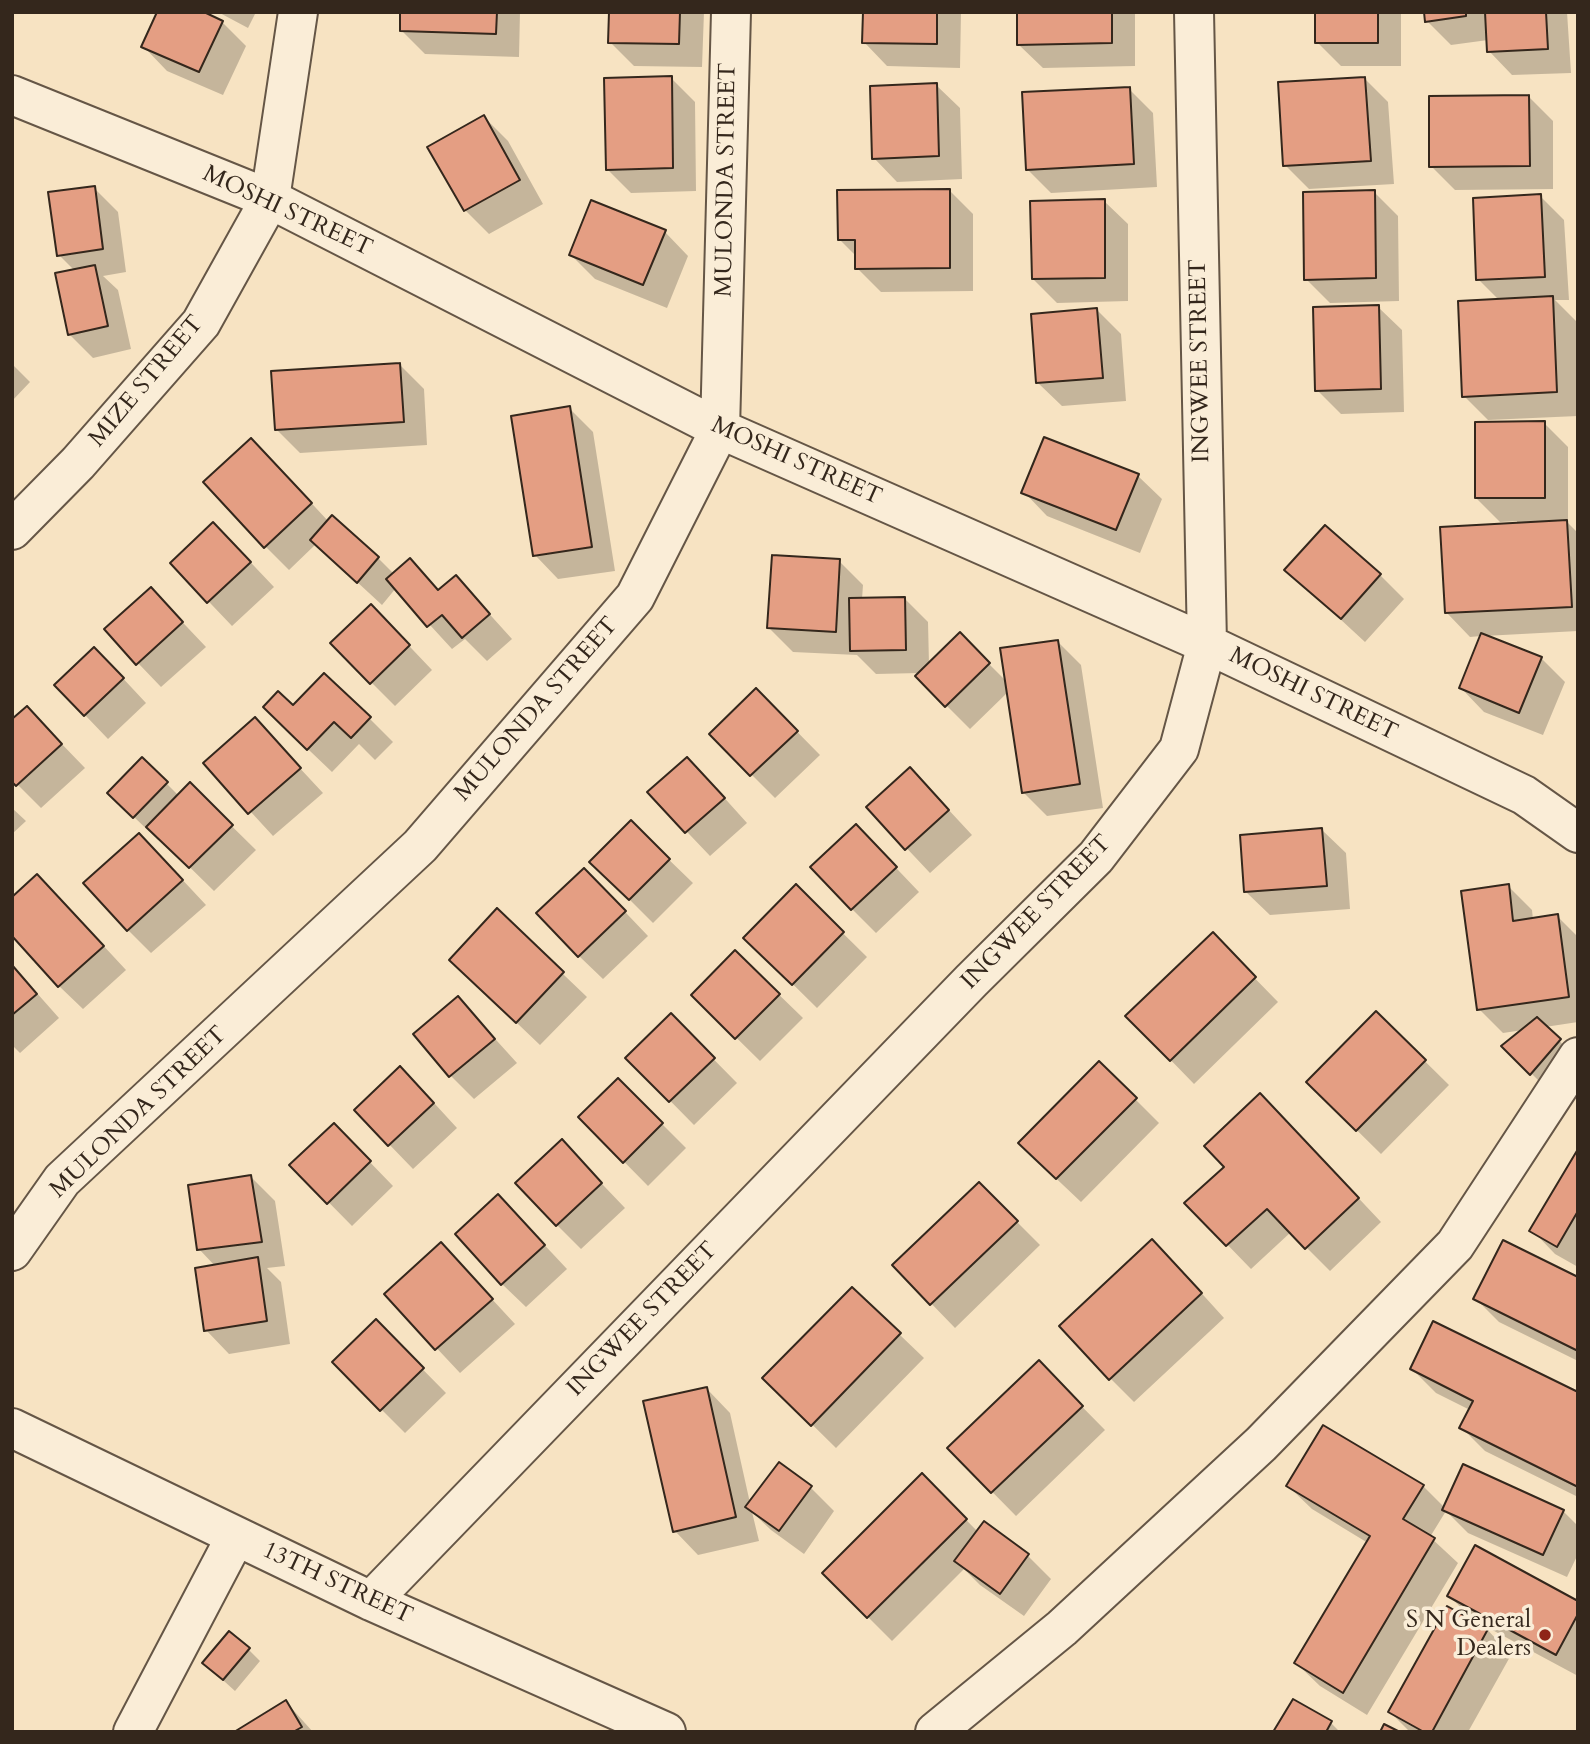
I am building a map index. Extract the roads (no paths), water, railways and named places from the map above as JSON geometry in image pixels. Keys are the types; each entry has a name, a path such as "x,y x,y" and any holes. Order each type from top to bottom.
{"street":[{"name":"MIZE STREET","path":"12,530 78,463 201,323 270,199 299,12"},
{"name":"MULONDA STREET","path":"12,1251 62,1180 420,846 635,597 720,429 731,12"},
{"name":"INGWEE STREET","path":"371,1601 971,981 1096,857 1179,749 1207,644 1194,12"},
{"name":"MOSHI STREET","path":"12,95 270,199 720,429 1207,644 1524,795 1578,833"},
{"path":"935,1732 1062,1628 1261,1444 1455,1245 1578,1056"},
{"name":"13TH STREET","path":"12,1428 371,1601 666,1732"},
{"path":"132,1732 236,1536"}],"place":[{"name":"S N General Dealers","path":"1545,1635"}]}
